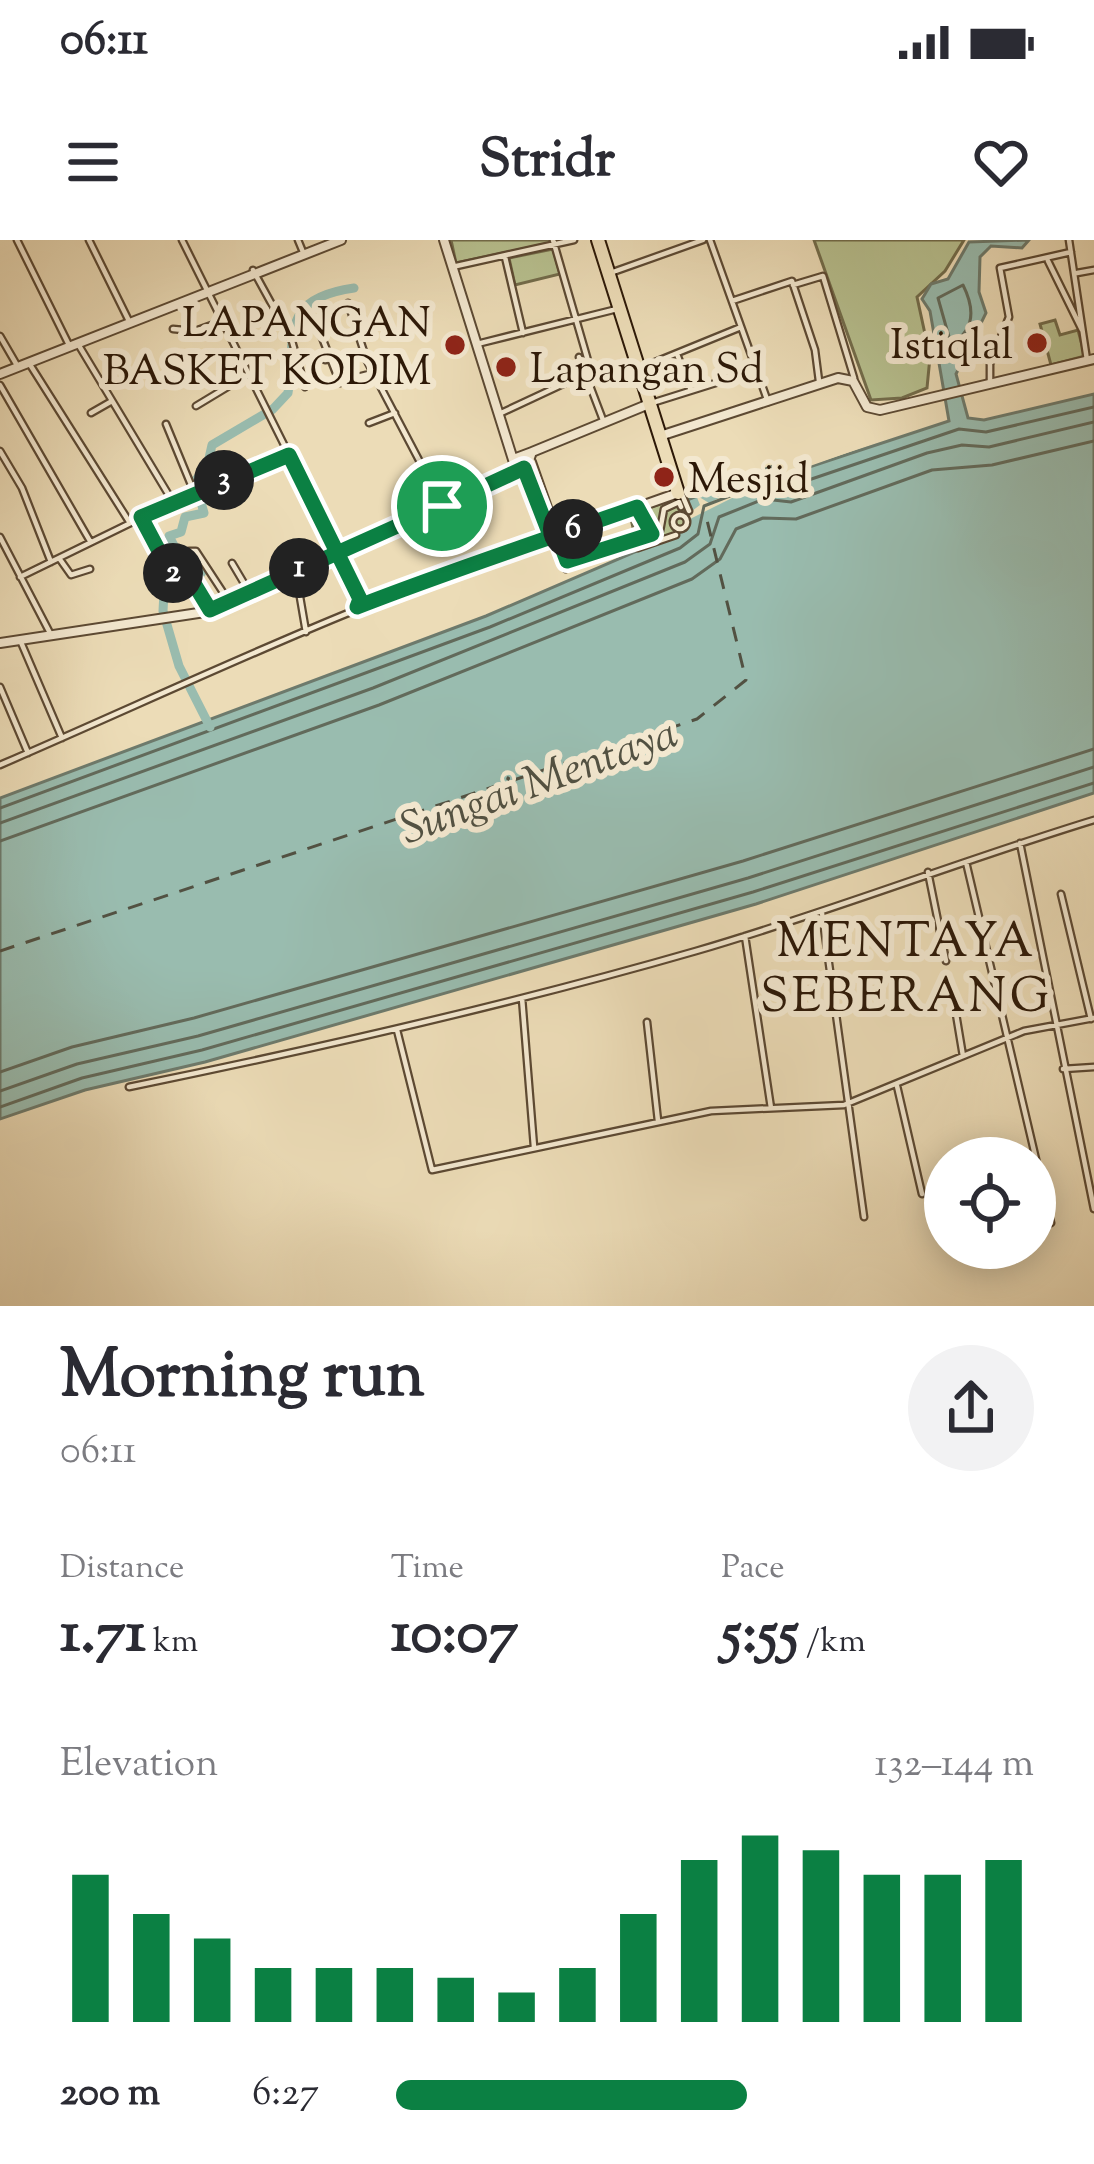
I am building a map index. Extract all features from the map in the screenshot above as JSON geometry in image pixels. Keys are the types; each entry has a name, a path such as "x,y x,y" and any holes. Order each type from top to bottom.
{"highway":[{"path":"601,240 637,367"},
{"path":"601,240 617,309 680,497"}],"street":[{"path":"17,240 74,345 173,502"},
{"path":"89,240 129,323"},
{"path":"182,240 337,551 358,603"},
{"path":"298,240 303,252"},
{"path":"0,374 206,289 341,240"},
{"path":"444,240 499,414 567,561 641,536 680,497"},
{"path":"452,267 574,240"},
{"path":"613,272 707,240 768,402"},
{"path":"793,285 823,276 854,381 872,409 1090,360 1069,240"},
{"path":"554,242 591,362 587,376"},
{"path":"990,386 990,364 1009,317 1000,268 1072,252"},
{"path":"504,256 524,333"},
{"path":"1047,259 1082,330"},
{"path":"1077,273 1094,270"},
{"path":"253,271 289,336 305,387"},
{"path":"732,301 786,280 793,285 815,350 819,384"},
{"path":"348,303 363,352 442,506"},
{"path":"476,345 617,309"},
{"path":"173,329 195,332 222,321"},
{"path":"317,325 337,383 373,373"},
{"path":"637,367 741,327"},
{"path":"0,336 18,367"},
{"path":"328,360 363,352"},
{"path":"677,354 690,391"},
{"path":"579,357 603,420"},
{"path":"29,363 130,523"},
{"path":"0,643 210,610 442,506 603,420 757,370"},
{"path":"196,406 249,374"},
{"path":"499,414 587,376"},
{"path":"660,436 819,384 845,377 854,381"},
{"path":"0,385 90,543"},
{"path":"92,413 112,401"},
{"path":"369,423 395,413"},
{"path":"166,424 197,491"},
{"path":"0,452 22,488 51,562"},
{"path":"20,577 197,491 289,455"},
{"path":"0,765 307,632 358,603 637,507 680,497"},
{"path":"680,497 688,512"},
{"path":"637,507 647,528"},
{"path":"660,514 674,518"},
{"path":"647,528 660,531 660,514"},
{"path":"141,517 170,571 195,583 210,610"},
{"path":"623,543 625,548 638,548 676,536"},
{"path":"0,537 50,634"},
{"path":"189,551 196,551 229,601"},
{"path":"59,558 71,575 90,569"},
{"path":"232,563 249,592"},
{"path":"300,597 307,632"},
{"path":"20,640 62,738"},
{"path":"0,687 28,753"},
{"path":"130,1087 397,1030 745,936 1094,820"},
{"path":"1020,843 1094,1209"},
{"path":"966,862 1032,1137"},
{"path":"928,872 946,961"},
{"path":"397,1030 432,1170 658,1121 852,1103 1009,1037 1093,1019 1061,894"},
{"path":"822,911 852,1103 863,1216"},
{"path":"745,936 770,1108"},
{"path":"953,996 963,1057"},
{"path":"521,998 534,1148"},
{"path":"647,1022 658,1121"},
{"path":"1063,1069 1094,1066"},
{"path":"897,1086 922,1194"}],"green space":[{"path":"451,240 549,240 550,243 456,263"},
{"path":"814,240 964,240 945,271 917,297 930,357 927,388 902,398 871,400"},
{"path":"553,249 560,274 515,285 509,258"},
{"path":"1055,320 1060,335 1078,330 1085,356 1051,365 1040,324"},
{"path":"681,497 688,527 638,550 630,514"}],"water":[{"name":"Sungai Mentaya","path":"1029,240 1022,248 991,246 980,257 979,292 986,313 956,374 968,418 984,420 1094,394 1094,793 756,904 205,1062 85,1090 0,1119 0,798 486,616 686,530 691,511 687,500 773,466 782,476 949,421 930,311 922,299 931,284 948,279 969,242"}],"pier":[{"path":"918,421 920,427 762,483 690,519 688,514 700,505 696,495 709,503 721,497 721,485 731,490 740,486 740,477 750,480 772,472 772,461 783,469"}],"waterway":[{"path":"210,727 179,666 163,611 164,592 189,589 202,572 199,567 187,570 169,536 181,532 185,517 204,513 195,481 207,467 212,445 273,409 288,393 292,339 301,312 329,293 354,288"}],"ferry route":[{"path":"0,951 697,719 746,680 705,512"}],"place":[{"name":"Istiqlal","path":"1037,343"},
{"name":"LAPANGAN BASKET KODIM","path":"455,345"},
{"name":"Lapangan Sd","path":"506,367"},
{"name":"Mesjid","path":"664,477"}],"district":[{"name":"MENTAYA SEBERANG","path":"906,966"}],"route":[{"path":"442,506 337,551 210,610 194,580 188,575 178,577 168,568 141,517 289,455 337,551 360,599 357,607 408,587 557,536 637,507 652,534 648,540 641,536 567,561 558,537 557,536 556,533 550,535 524,468 442,506"}]}
